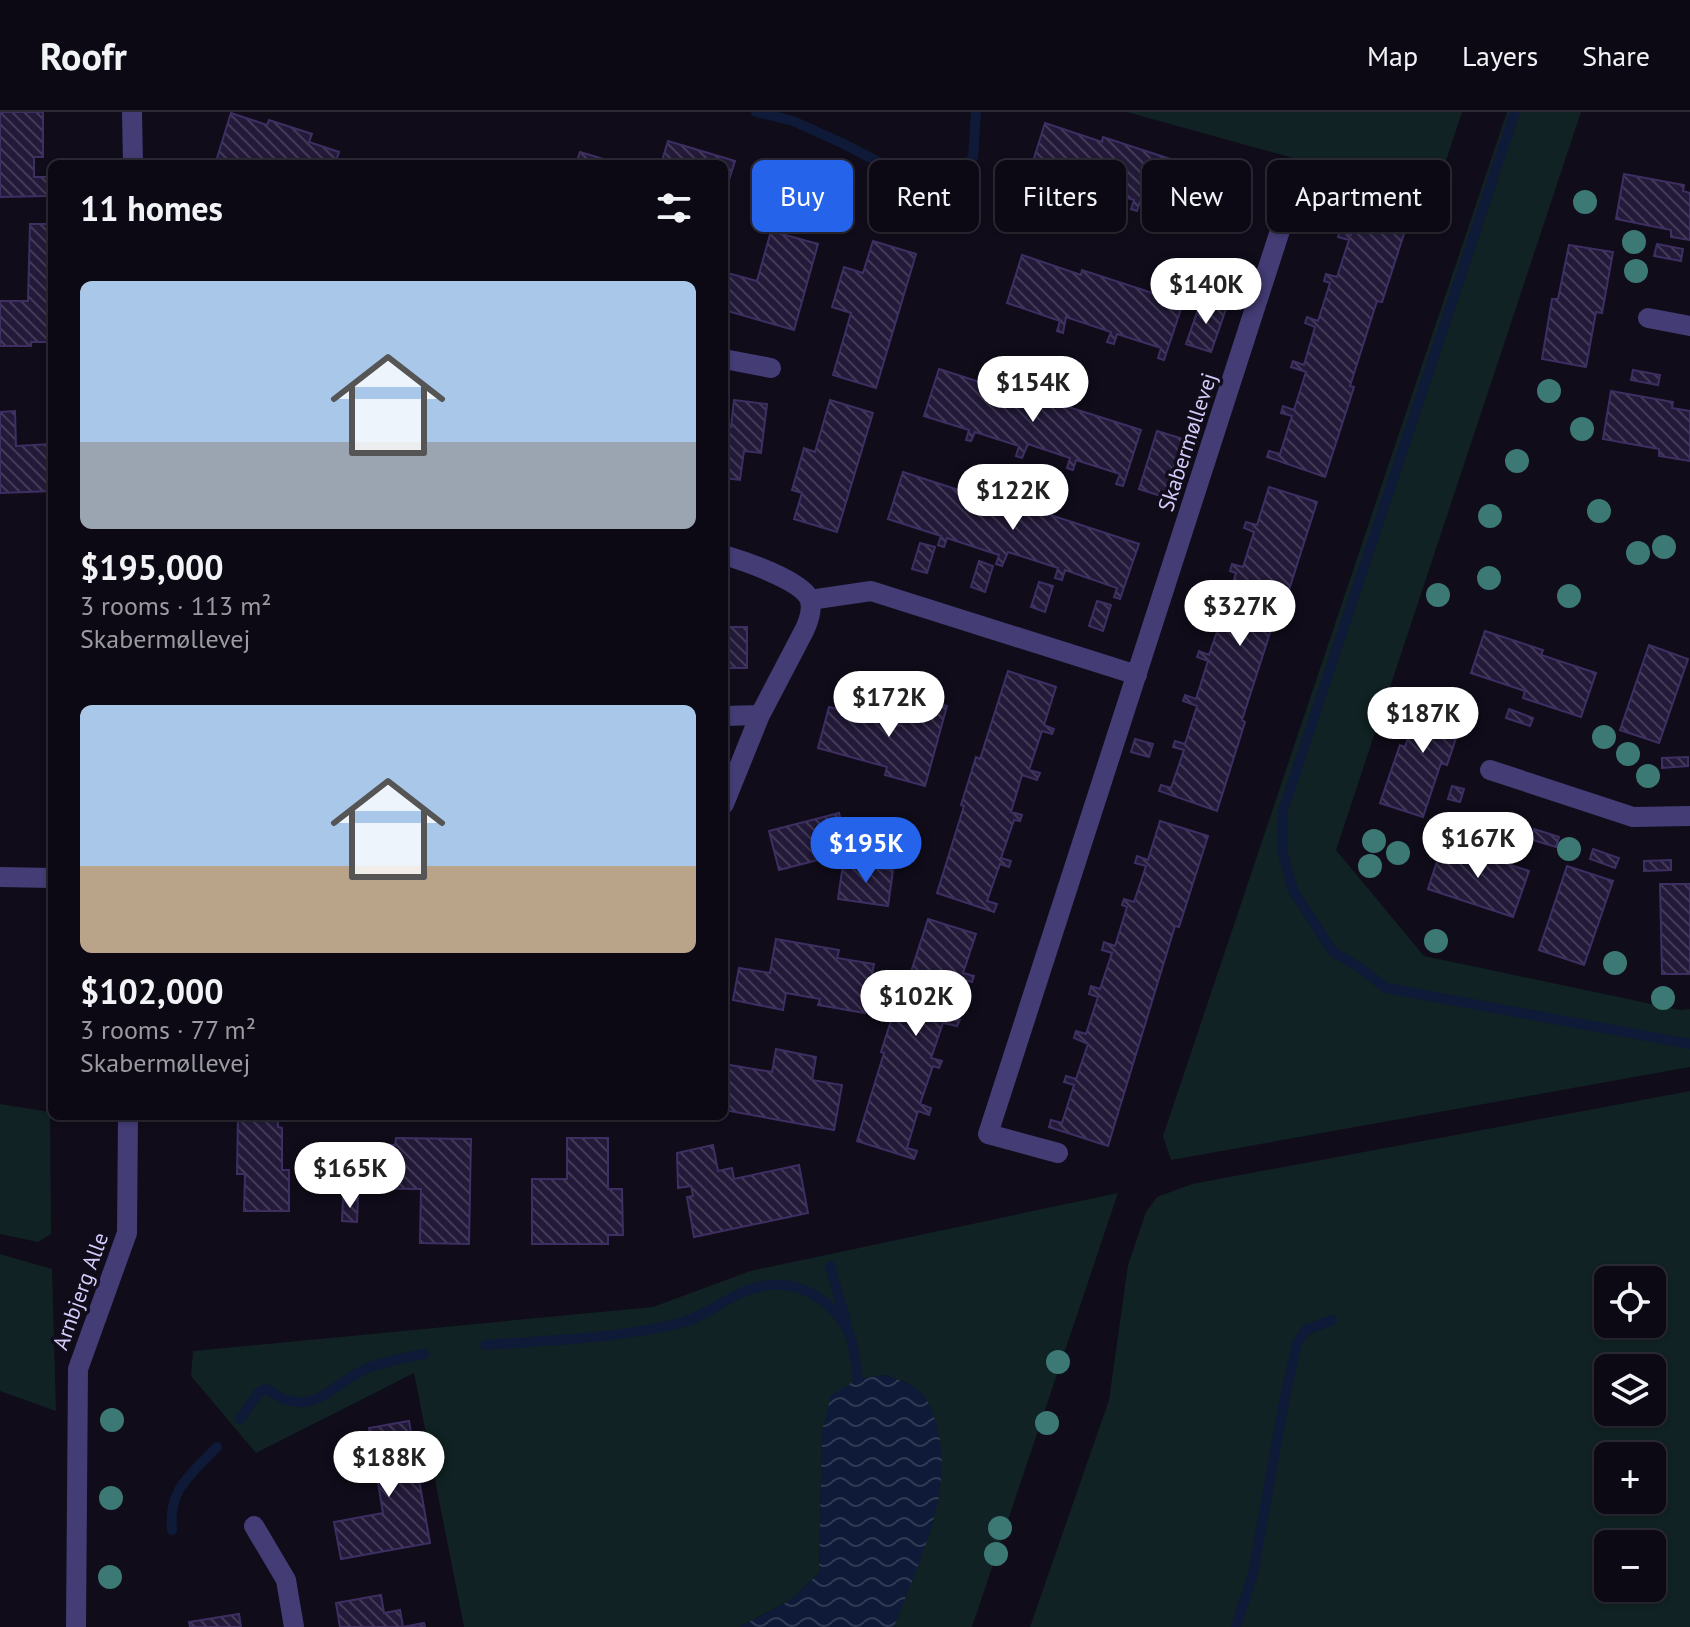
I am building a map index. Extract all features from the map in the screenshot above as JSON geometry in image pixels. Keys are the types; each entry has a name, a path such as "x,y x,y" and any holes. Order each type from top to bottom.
{"street":[{"path":"132,112 133,160"},
{"name":"Skabermøllevej","path":"1058,1153 988,1134 1280,232"},
{"path":"1648,318 1690,326"},
{"path":"728,360 771,368"},
{"path":"728,557 801,588 810,600 810,616 805,629 760,715 728,794"},
{"path":"810,600 871,591 1137,675"},
{"path":"728,716 760,715"},
{"path":"1490,770 1633,817 1690,816"},
{"path":"0,877 48,878"},
{"name":"Arnbjerg Alle","path":"76,1627 78,1369 127,1233 128,1120"},
{"path":"254,1526 286,1580 294,1627"}],"shaded area":[{"path":"1127,112 1462,112 1446,160 1300,160"},
{"path":"1507,112 1581,112 1336,850 1424,956 1680,1010 1690,1009 1690,1067 1171,1160 1163,1136"},
{"path":"1690,1091 1690,1627 1030,1627 1109,1400 1128,1265 1146,1212 1157,1197 1192,1184"},
{"path":"0,1104 48,1112 51,1234 38,1242 0,1234"},
{"path":"1118,1193 972,1627 894,1627 933,1522 908,1383 885,1375 858,1379 822,1431 819,1573 791,1600 739,1627 464,1627 414,1373 256,1453 191,1376 193,1351 653,1307 750,1271"},
{"path":"0,1254 52,1269 56,1411 0,1391"}],"water":[{"path":"885,1375 914,1387 928,1402 940,1443 942,1470 932,1524 894,1627 739,1627 791,1600 819,1573 822,1431 831,1395 858,1379"}],"building":[{"path":"0,112 43,112 43,157 34,157 34,177 47,177 47,196 0,197"},
{"path":"231,113 267,125 269,120 312,134 309,142 339,152 336,160 217,158"},
{"path":"1045,123 1102,142 1103,137 1173,160 1142,160 1142,203 1137,211 1131,209 1134,200 1126,197 1126,160 1033,160"},
{"path":"668,141 735,161 728,183 728,160 662,160"},
{"path":"580,152 607,160 577,160"},
{"path":"1624,174 1684,185 1683,191 1690,193 1690,240 1671,237 1671,230 1616,219"},
{"path":"30,224 48,224 48,342 31,342 31,346 0,346 0,301 28,301"},
{"path":"771,232 818,244 794,330 728,311 728,273 757,281"},
{"path":"1340,232 1351,235 1352,232 1405,232 1382,302 1377,301 1325,477 1267,457 1269,451 1280,454 1292,416 1281,413 1283,406 1294,410 1306,372 1291,367 1293,361 1304,365 1315,327 1305,323 1307,317 1318,321 1330,283 1324,281 1326,274 1337,277 1349,240 1338,237"},
{"path":"873,241 916,254 876,388 833,375 851,313 832,307 844,267 863,273"},
{"path":"1657,244 1683,249 1681,261 1654,256"},
{"path":"1569,245 1613,252 1602,313 1596,312 1586,367 1542,359 1552,299 1558,299"},
{"path":"1022,255 1081,275 1082,270 1183,303 1164,360 1158,358 1161,348 1117,334 1114,344 1107,342 1111,332 1066,317 1063,333 1057,331 1060,321 1007,303"},
{"path":"1201,301 1226,309 1211,352 1186,344"},
{"path":"939,369 1141,430 1123,486 1116,484 1120,474 1076,460 1073,470 1067,468 1070,458 1028,444 1022,458 1016,456 1019,446 975,432 971,441 966,440 969,430 924,416"},
{"path":"1633,370 1660,375 1658,385 1631,380"},
{"path":"1611,391 1673,402 1672,408 1690,411 1690,461 1659,456 1659,449 1603,439"},
{"path":"734,400 767,404 761,453 744,451 740,480 728,478 728,427 731,427"},
{"path":"830,400 873,413 837,532 794,519 802,493 792,490 804,448 815,452"},
{"path":"15,411 16,446 48,444 48,491 0,493 0,412"},
{"path":"1157,431 1183,439 1164,497 1139,489"},
{"path":"903,472 1021,510 1023,506 1139,544 1120,599 1114,597 1117,588 1065,570 1062,580 1055,578 1058,568 1008,552 1002,566 996,564 999,555 947,538 944,547 938,545 941,536 888,519"},
{"path":"1269,487 1317,502 1288,593 1283,591 1217,811 1159,791 1161,785 1171,788 1184,750 1173,747 1175,741 1185,744 1197,706 1183,701 1185,695 1196,699 1208,661 1197,657 1199,651 1209,655 1222,617 1212,614 1213,607 1224,611 1236,573 1230,571 1232,564 1243,567 1254,532 1244,528 1246,522 1257,525"},
{"path":"920,543 935,547 927,573 912,569"},
{"path":"979,561 993,566 985,592 971,587"},
{"path":"1039,582 1053,586 1045,612 1031,607"},
{"path":"1097,601 1111,605 1103,631 1089,626"},
{"path":"728,627 747,627 747,668 728,668"},
{"path":"1485,631 1543,650 1541,655 1596,673 1581,717 1523,698 1525,691 1471,673"},
{"path":"1649,645 1688,659 1659,743 1620,730"},
{"path":"1008,671 1056,687 1044,725 1054,729 1052,734 1042,731 1029,770 1040,773 1037,780 1022,775 1011,812 1022,815 1020,821 1014,820 1001,858 1011,861 1009,867 1000,864 987,901 997,904 994,912 937,893 976,757 980,759"},
{"path":"1423,693 1466,708 1447,765 1441,763 1423,817 1380,803 1400,745 1405,747"},
{"path":"907,695 947,706 925,786 885,775 887,767 818,748 829,707 899,726"},
{"path":"1509,709 1533,718 1530,726 1506,718"},
{"path":"1135,739 1153,744 1149,757 1131,752"},
{"path":"1688,757 1688,766 1662,768 1662,758"},
{"path":"1452,786 1464,789 1460,802 1448,799"},
{"path":"839,813 849,852 779,870 769,831"},
{"path":"1160,821 1208,836 1179,927 1175,926 1108,1146 1049,1127 1051,1120 1062,1123 1074,1085 1064,1082 1066,1076 1076,1079 1088,1044 1074,1038 1076,1031 1086,1034 1098,997 1089,994 1091,986 1100,989 1112,953 1102,950 1104,942 1115,946 1127,907 1122,905 1124,899 1134,902 1146,866 1135,863 1137,856 1148,860"},
{"path":"1534,829 1559,837 1556,847 1530,839"},
{"path":"1494,835 1520,843 1517,854 1491,846"},
{"path":"1443,843 1529,871 1513,917 1428,889"},
{"path":"1593,849 1619,858 1615,868 1590,859"},
{"path":"1671,860 1671,870 1644,871 1644,861"},
{"path":"843,864 893,870 888,906 838,899"},
{"path":"1567,866 1613,881 1584,965 1539,950"},
{"path":"1660,884 1690,884 1690,974 1662,974"},
{"path":"928,919 976,934 963,973 974,976 972,982 961,979 949,1016 960,1020 957,1026 943,1023 931,1058 942,1061 939,1068 933,1066 920,1104 931,1108 929,1115 918,1111 907,1148 917,1151 914,1159 857,1141 896,1005 900,1006"},
{"path":"776,939 839,950 837,958 874,964 865,1013 818,1005 820,999 786,993 783,1010 733,1000 739,968 770,973"},
{"path":"776,1049 816,1057 812,1080 842,1085 834,1130 728,1111 728,1065 772,1072"},
{"path":"238,1120 278,1120 278,1127 282,1128 282,1170 289,1170 289,1211 244,1211 245,1174 237,1174"},
{"path":"396,1138 471,1139 469,1244 420,1243 421,1189 350,1188 350,1144 395,1145"},
{"path":"567,1138 608,1138 608,1189 622,1189 623,1235 608,1235 608,1244 532,1244 532,1179 567,1179"},
{"path":"713,1145 718,1171 732,1168 734,1179 799,1165 808,1213 694,1237 687,1197 693,1196 691,1186 678,1188 677,1153"},
{"path":"343,1197 358,1198 357,1222 342,1221"},
{"path":"409,1421 430,1543 341,1559 334,1522 383,1513 369,1428"},
{"path":"381,1595 384,1613 400,1610 403,1627 340,1627 336,1603"},
{"path":"239,1614 241,1627 190,1627 189,1622"},
{"path":"424,1623 425,1627 403,1627"}],"waterway":[{"path":"756,112 793,121 913,180 949,180 973,158 976,112"},
{"path":"1515,112 1283,811 1283,854 1293,890 1333,952 1386,988 1690,1044"},
{"path":"830,1266 847,1325"},
{"path":"485,1345 583,1338 656,1328 689,1320 751,1289 781,1285 808,1292 831,1307 848,1331 858,1379"},
{"path":"1236,1627 1253,1574 1297,1343 1306,1330 1332,1320"},
{"path":"240,1419 259,1392 267,1389 282,1398 308,1401 368,1368 424,1354"},
{"path":"172,1530 174,1503 183,1483 217,1447"}]}
